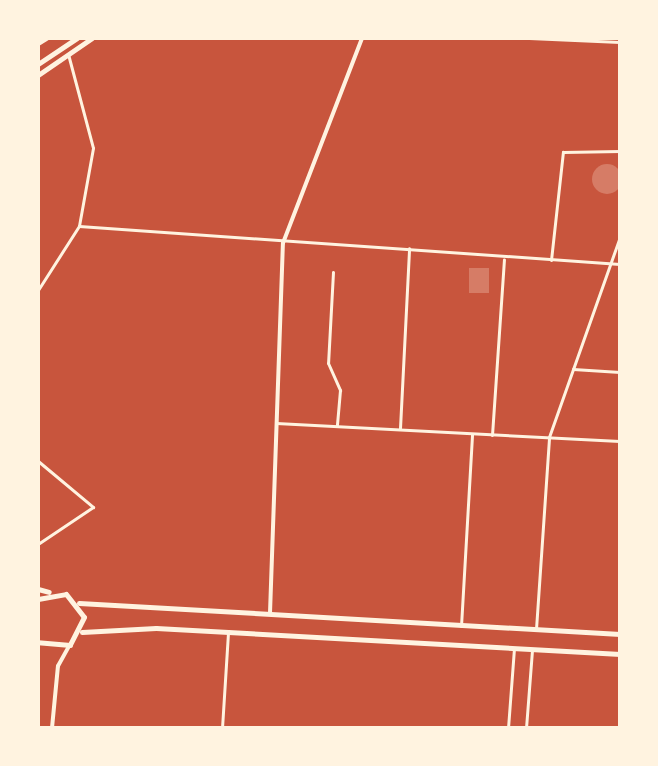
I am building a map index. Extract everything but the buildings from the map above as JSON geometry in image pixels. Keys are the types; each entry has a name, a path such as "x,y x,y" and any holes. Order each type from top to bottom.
{"highway":[{"path":"38,43 46,38"},
{"path":"38,66 77,38"},
{"path":"38,75 92,38"},
{"path":"38,589 79,603 620,634"},
{"path":"38,599 50,593"},
{"path":"79,603 82,632"},
{"path":"38,642 70,645 82,632 228,631 620,654"}],"street":[{"path":"270,616 283,243 362,38"},
{"path":"529,38 620,42"},
{"path":"38,290 79,226 93,148 68,54"},
{"path":"551,260 563,152 620,151"},
{"path":"79,226 283,243 409,248 504,258 620,264"},
{"path":"536,629 549,437 620,237"},
{"path":"400,428 409,248"},
{"path":"492,435 504,258"},
{"path":"333,272 328,363 340,390 337,426"},
{"path":"573,369 620,372"},
{"path":"276,423 620,441"},
{"path":"461,626 472,434"},
{"path":"38,461 93,507 38,544"},
{"path":"222,728 228,631"},
{"path":"52,728 58,666 70,645"},
{"path":"508,728 514,648"},
{"path":"526,728 532,650"}]}
